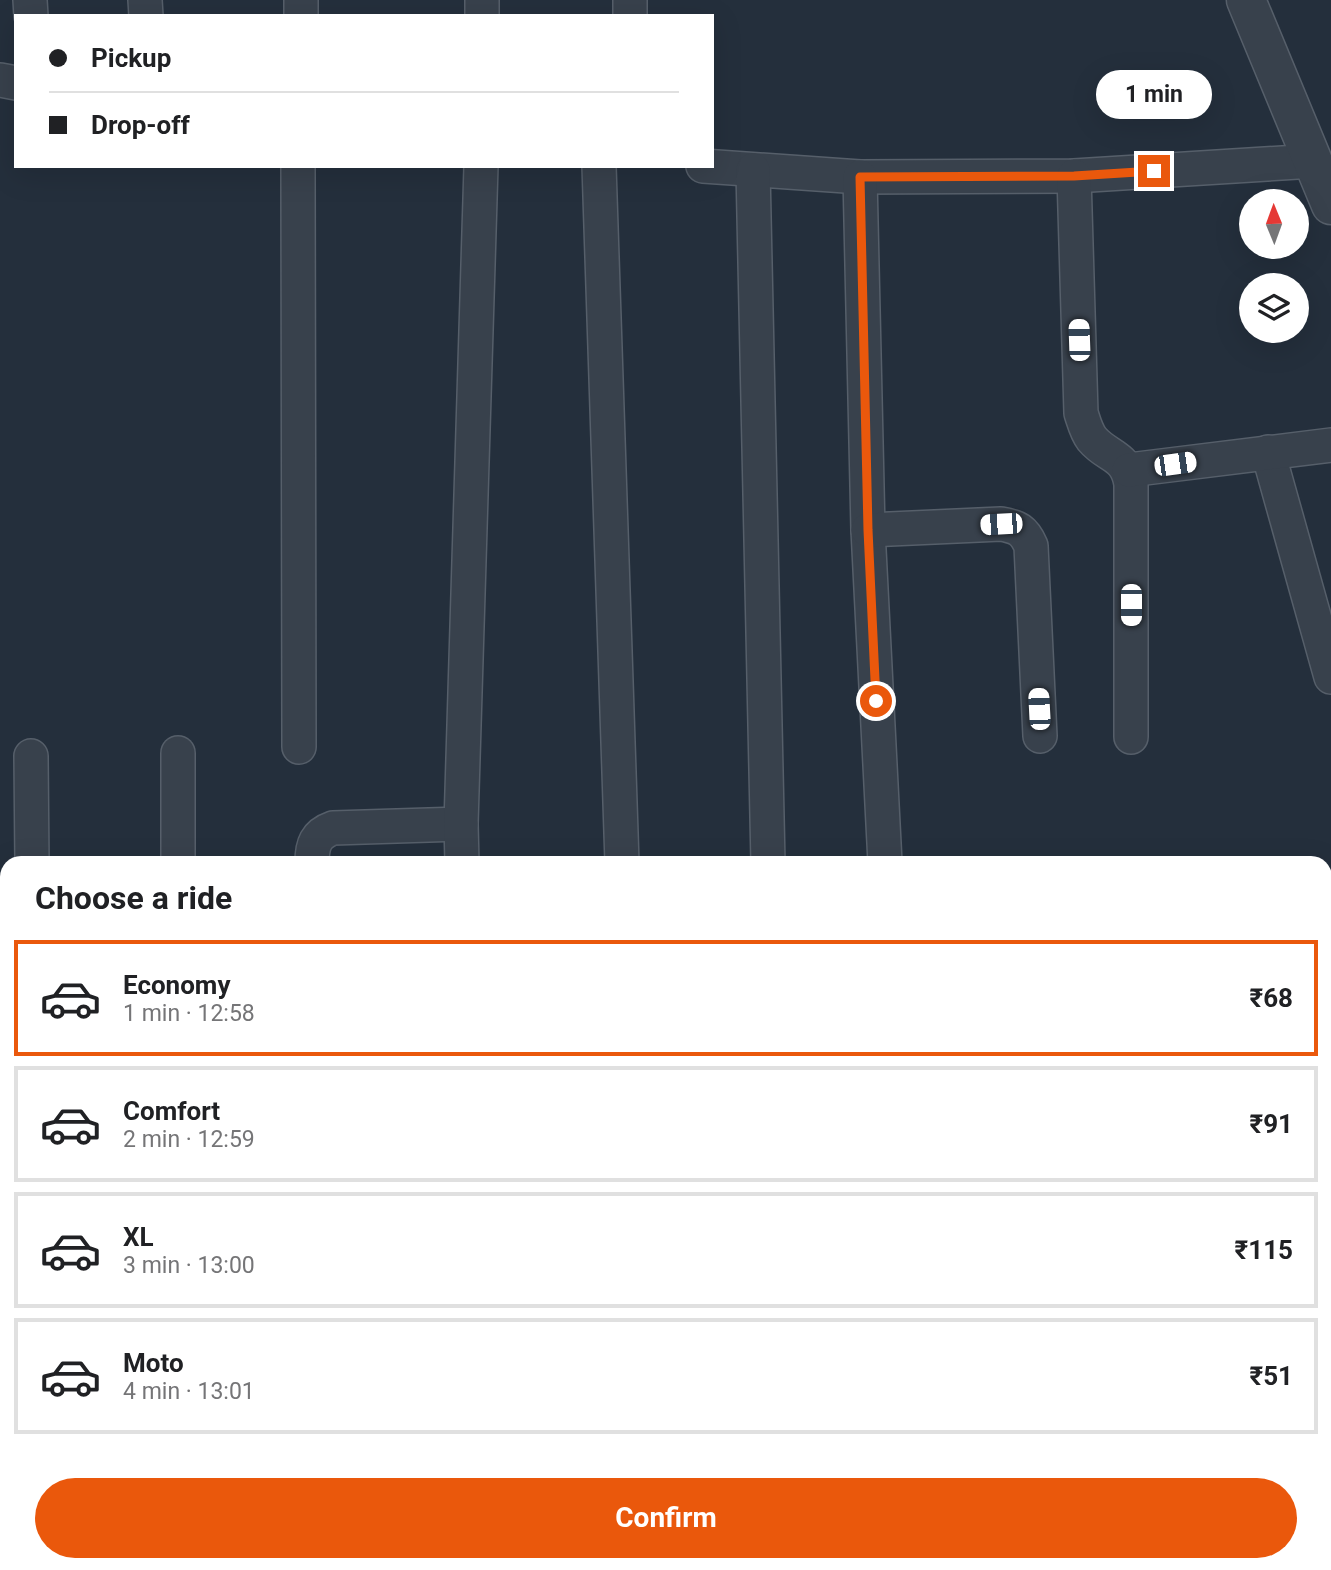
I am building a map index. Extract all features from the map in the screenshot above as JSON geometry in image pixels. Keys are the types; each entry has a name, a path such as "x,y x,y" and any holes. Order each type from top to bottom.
{"street":[{"path":"714,167 860,177 1074,176 1325,183 1246,0"},
{"path":"298,168 299,747"},
{"path":"462,856 481,168"},
{"path":"599,168 622,856"},
{"path":"753,170 768,856"},
{"path":"1074,176 1081,413 1093,440 1122,461 1129,470 1131,737"},
{"path":"860,177 868,530 885,856"},
{"path":"1129,470 1331,445"},
{"path":"1268,452 1331,677"},
{"path":"868,530 1001,524 1018,527 1025,534 1031,546 1040,736"},
{"path":"178,753 178,856"},
{"path":"31,756 32,856"},
{"path":"313,856 314,842 321,833 333,828 461,824"}],"route":[{"path":"876,701 868,530 860,177 1074,176 1154,171"}]}
